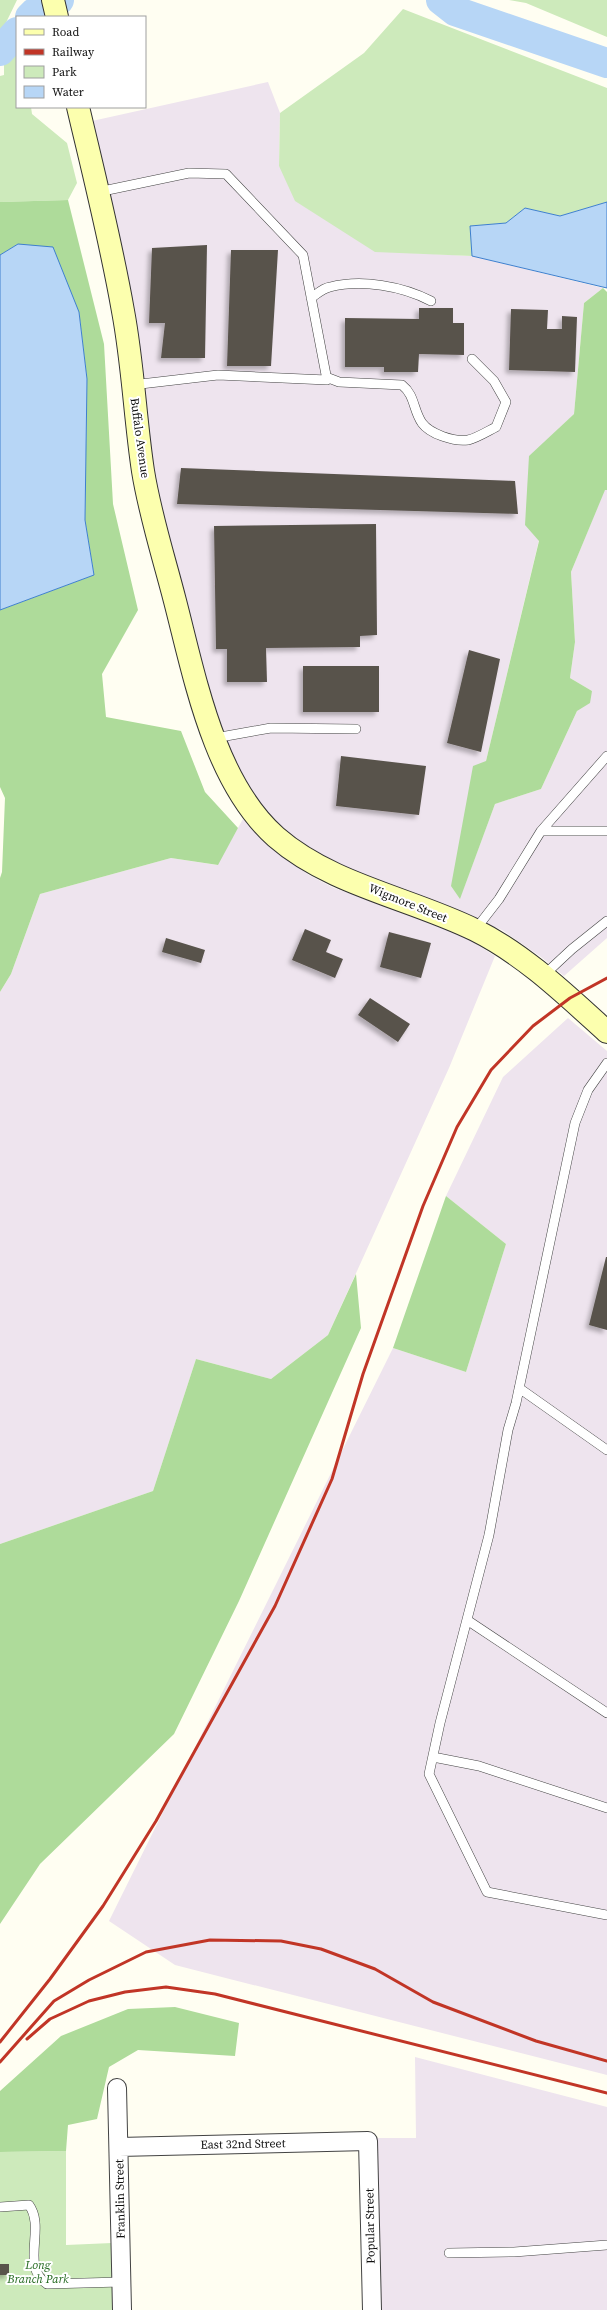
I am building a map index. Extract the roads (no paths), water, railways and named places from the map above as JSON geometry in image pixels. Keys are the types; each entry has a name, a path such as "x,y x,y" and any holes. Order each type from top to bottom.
{"street":[{"path":"53,0 57,16"},
{"name":"Buffalo Avenue","path":"78,108 124,314 144,474 199,694 224,763"},
{"name":"Wigmore Street","path":"224,763 241,796 256,817 278,838 310,860 351,880 475,930 543,976 607,1032"},
{"name":"Franklin Street","path":"117,2088 122,2310"},
{"name":"East 32nd Street","path":"119,2148 368,2141"},
{"name":"Popular Street","path":"368,2141 372,2310"}],"lane":[{"path":"98,192 189,173 226,174 303,255 326,377"},
{"path":"311,298 328,287 353,283 407,291 432,301"},
{"path":"326,377 339,382 402,385 408,390 414,400 422,423 435,433 450,438 468,440 496,427 506,402 494,381 472,359"},
{"path":"132,385 218,375 326,380 326,377"},
{"path":"215,738 271,728 356,729"},
{"path":"475,930 500,899 541,831 607,756"},
{"path":"541,831 607,831"},
{"path":"543,976 572,949 607,921"},
{"path":"607,1064 588,1090 575,1123 519,1388 508,1430 489,1535 429,1774 487,1892 607,1915"},
{"path":"519,1388 607,1450"},
{"path":"467,1620 607,1713"},
{"path":"433,1757 479,1766 607,1808"},
{"path":"0,2207 29,2205 34,2212 34,2270 39,2278 47,2284 121,2282"},
{"path":"449,2253 514,2252 607,2245"}],"water":[{"path":"607,202 607,288 472,256 470,226 506,223 525,208 560,216"},
{"path":"18,244 53,247 79,312 87,379 85,520 94,575 0,610 0,255"}],"waterway":[{"path":"31,16 59,0"},
{"path":"441,0 455,11 607,63"},
{"path":"0,51 16,33"}],"railway":[{"path":"0,2042 50,1979 103,1906 156,1821 275,1606 332,1479 363,1374 423,1206 457,1127 491,1070 533,1026 570,998 607,978"},
{"path":"0,2062 54,2001 89,1980 146,1952 210,1940 281,1941 321,1949 375,1969 433,2002 536,2041 607,2061"},
{"path":"27,2039 50,2019 89,2001 125,1992 166,1987 215,1994 607,2093"}],"park label":[{"name":"Long Branch Park","path":"38,2272"}]}
